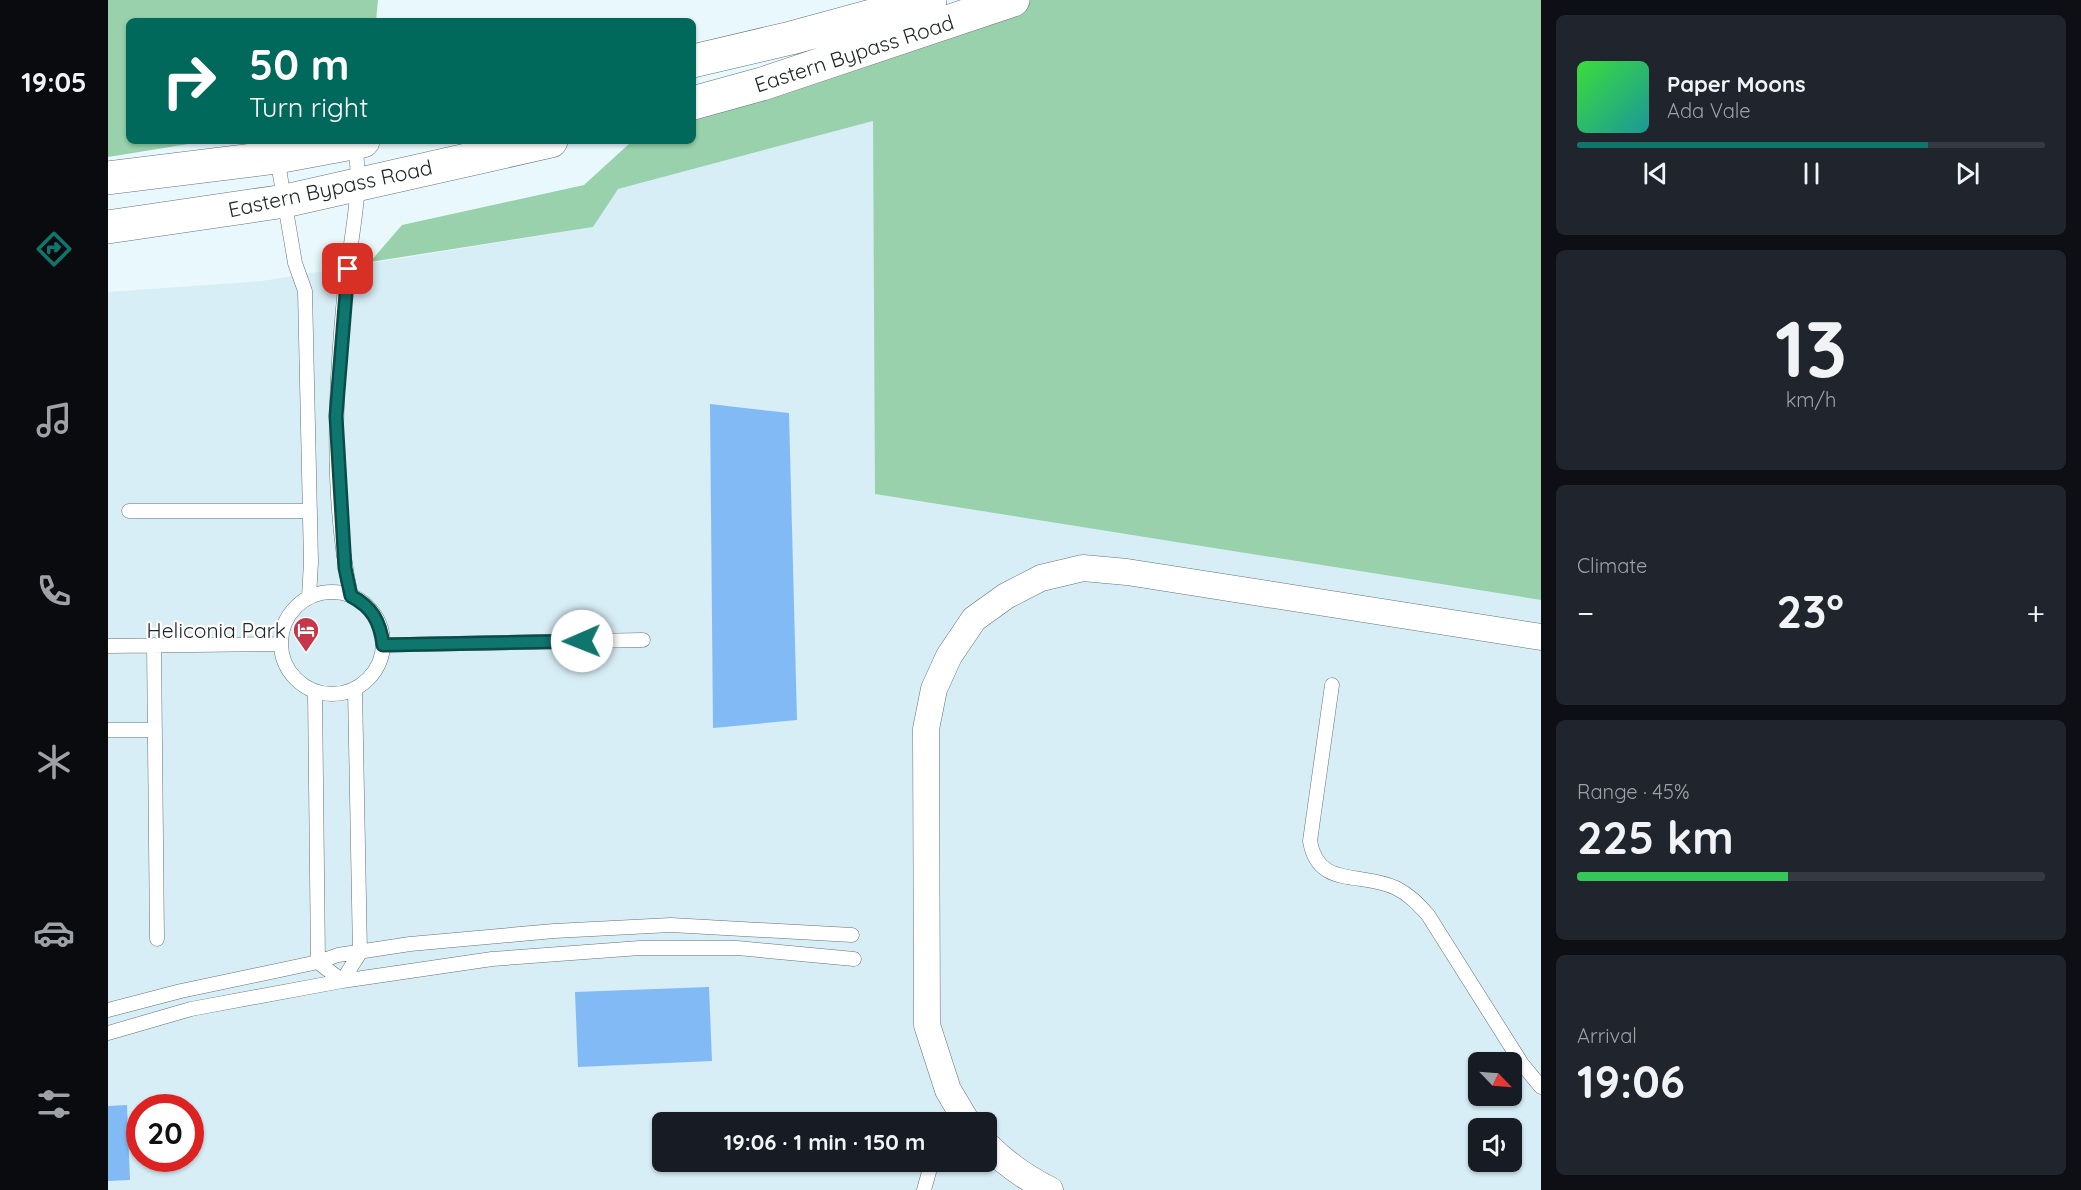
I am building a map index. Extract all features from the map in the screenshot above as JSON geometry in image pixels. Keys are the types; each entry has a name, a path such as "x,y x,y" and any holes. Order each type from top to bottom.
{"main road":[{"name":"Eastern Bypass Road","path":"696,61 930,0"},
{"name":"Eastern Bypass Road","path":"696,102 762,84 1013,0"},
{"name":"Eastern Bypass Road","path":"108,178 277,156 347,144"},
{"name":"Eastern Bypass Road","path":"108,227 285,201 537,144"}],"street":[{"path":"957,1112 937,1061 927,1025 926,729 934,689 949,656 974,619 1006,596 1041,578 1083,568 1127,572 1541,637"},
{"path":"997,1155 1027,1178 1050,1190"}],"lane":[{"path":"351,596 345,568 336,416 345,286 358,183 359,144"},
{"path":"277,156 295,263 305,291 311,562 309,597"},
{"path":"129,511 310,511"},
{"path":"322,592 351,596 365,603 375,615 381,629 383,645 375,671 356,689 336,694 315,692 300,684 288,671 281,644 285,621 295,607 309,597 322,592"},
{"path":"383,645 643,640"},
{"path":"108,646 281,644"},
{"path":"154,645 157,939"},
{"path":"1332,685 1310,841 1312,857 1323,869 1341,876 1395,887 1413,898 1428,915 1522,1064 1541,1087"},
{"path":"342,981 360,952 356,689"},
{"path":"315,692 318,962"},
{"path":"108,730 155,730"},
{"path":"108,1010 181,991 318,962 338,955 422,943 671,924 852,935"},
{"path":"108,1033 191,1009 342,981 492,959 640,948 737,948 854,958"},
{"path":"318,962 342,981"},
{"path":"924,1190 929,1172"}],"shaded area":[{"path":"873,121 876,494 1541,600 1541,1190 108,1190 108,292 262,281 593,227 617,189"}],"green space":[{"path":"108,0 378,0 376,18 126,18 126,144 188,144 108,157"},
{"path":"1028,0 1541,0 1541,600 875,494 873,121 618,189 593,227 370,262 402,225 584,185 629,144 696,144 696,120"}],"building":[{"path":"710,404 789,413 797,720 713,728"},
{"path":"709,987 712,1061 578,1067 575,992"},
{"path":"126,1105 126,1172 130,1172 130,1180 108,1181 108,1106"}],"place":[{"name":"Heliconia Park","path":"306,653"}],"route":[{"path":"348,269 336,416 337,467 345,568 351,596 365,603 375,615 381,629 383,645 582,641"}]}
